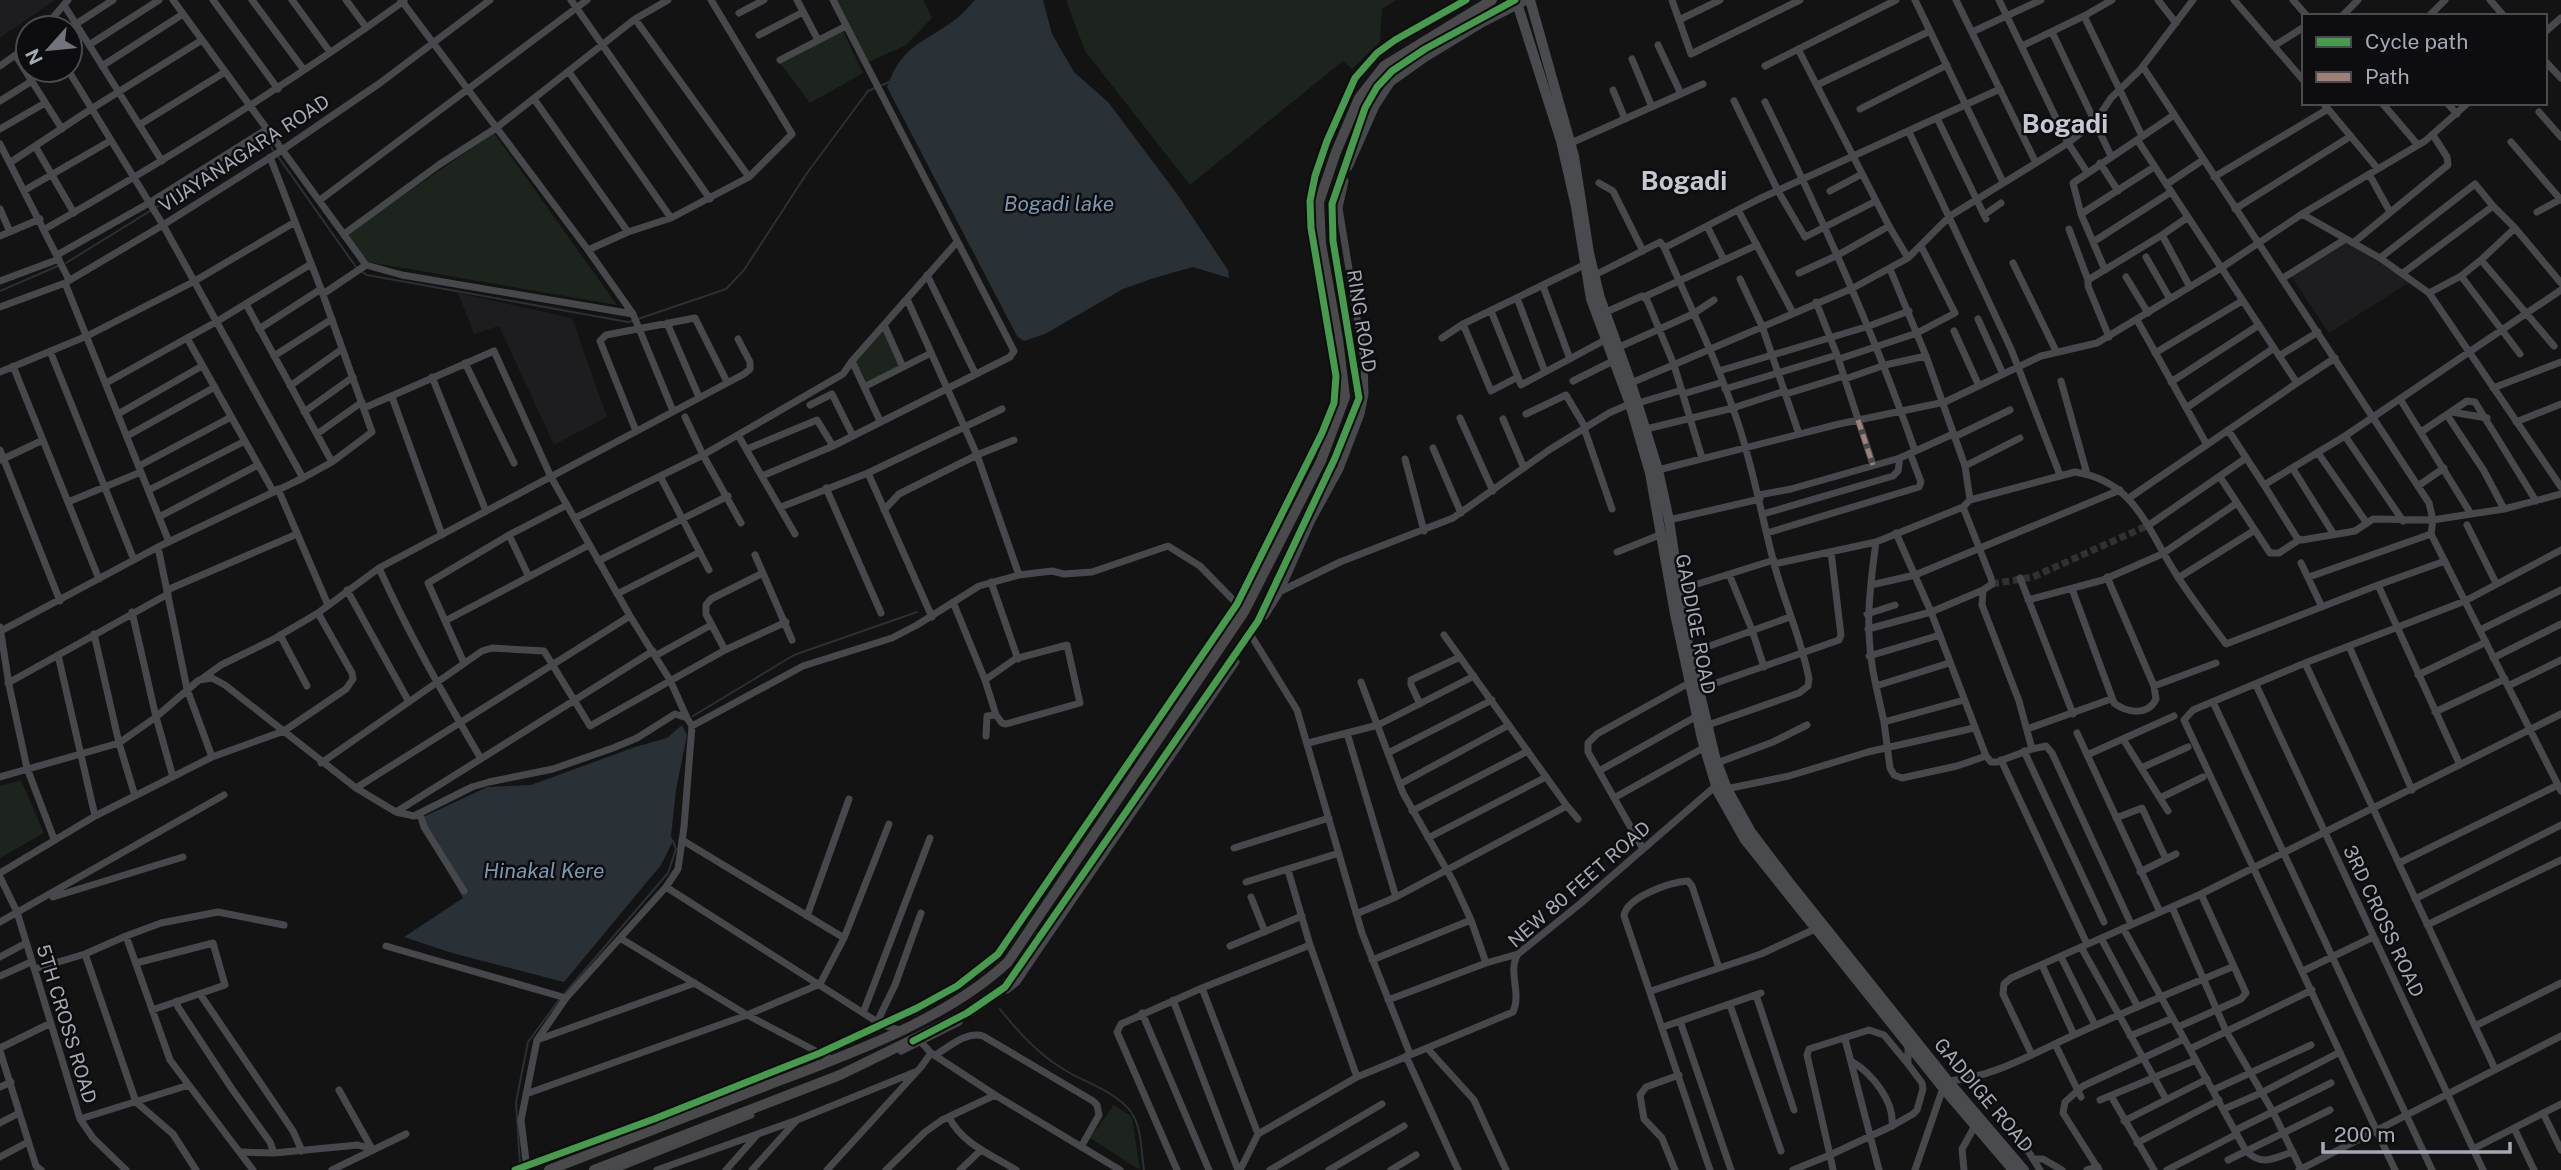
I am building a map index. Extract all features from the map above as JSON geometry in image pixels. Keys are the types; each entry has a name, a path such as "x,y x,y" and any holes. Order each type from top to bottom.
{"highway":[{"name":"RING ROAD","path":"549,1170 833,1060 900,1030 957,1002 986,982 1008,962 1255,590 1321,461 1345,397 1321,244 1320,202 1359,97 1384,66 1492,0"},
{"name":"RING ROAD","path":"594,1170 840,1075 919,1040 967,1013 1004,987 1258,621 1339,460 1359,398 1333,241 1332,204 1365,108 1377,87 1392,71 1425,49 1516,2"}],"main road":[{"name":"GADDIGE ROAD","path":"1530,0 1571,143 1604,313 1631,383 1690,653 1697,716 1705,747 1721,786 1745,840 1815,929 1908,1046 2024,1170"},
{"name":"GADDIGE ROAD","path":"1516,2 1561,141 1576,207 1591,299 1613,361 1646,429 1658,470 1669,520 1676,591 1694,686 1708,725 1721,786 1758,841 2013,1170"}],"street":[{"path":"84,19 113,0"},
{"path":"89,45 159,0"},
{"path":"173,0 366,265 636,321 667,323 695,318 727,382"},
{"path":"213,0 278,89"},
{"path":"252,0 304,71"},
{"path":"292,0 330,52"},
{"path":"346,0 366,27"},
{"name":"VIJAYANAGARA ROAD","path":"0,307 67,281 163,225 282,150 380,83 490,0"},
{"path":"571,0 710,199"},
{"path":"320,200 587,0"},
{"path":"344,234 440,164 496,128 635,19 668,0"},
{"path":"588,250 628,232 671,218 710,199 748,177 792,134 710,0"},
{"path":"739,13 764,0"},
{"path":"797,0 818,40"},
{"path":"762,476 833,446 1010,357 1014,351 833,0"},
{"path":"515,1170 527,1168 820,1053 957,986 998,954 1241,608 1334,403 1336,376 1311,228 1310,201 1327,141 1355,78 1377,53 1405,33 1466,0"},
{"path":"1516,2 1530,0"},
{"path":"1672,0 1691,54 1796,1"},
{"path":"1679,20 1720,0"},
{"path":"1765,66 1896,0"},
{"path":"1915,0 2003,183"},
{"path":"1956,0 2036,163"},
{"path":"1999,0 2068,143 2087,172"},
{"path":"1972,32 2041,0"},
{"path":"2022,46 2112,0"},
{"path":"2158,0 2176,23"},
{"path":"1631,383 1853,288 1908,258 1950,216 2068,143 2095,122 2120,89 2143,66 2193,0"},
{"path":"2234,0 2302,79"},
{"path":"2293,0 2305,14"},
{"path":"2345,0 2350,8"},
{"path":"2344,14 2358,0"},
{"path":"2431,14 2445,0"},
{"path":"2490,0 2500,14"},
{"path":"45,229 133,179 278,89 403,1 588,250 636,321 673,411"},
{"path":"758,35 803,12"},
{"path":"102,66 183,14"},
{"path":"2084,16 2154,167 2297,383"},
{"path":"2547,30 2561,18"},
{"path":"635,19 748,177"},
{"path":"780,60 846,26"},
{"path":"2274,46 2302,28"},
{"path":"1817,85 1930,31"},
{"path":"2052,32 2111,156"},
{"path":"1405,33 1415,46"},
{"path":"84,37 162,161"},
{"path":"11,162 202,40"},
{"path":"1658,45 1681,94"},
{"path":"1798,49 1908,258"},
{"path":"1632,59 1652,107"},
{"path":"2547,63 2561,78"},
{"path":"1860,109 1947,65"},
{"path":"2143,66 2429,503 2433,520 2431,534 2560,788 2399,863"},
{"path":"139,125 225,72"},
{"path":"569,72 671,218"},
{"path":"0,101 27,84"},
{"path":"34,84 62,129"},
{"path":"76,84 163,225 303,478"},
{"path":"1571,143 1703,84"},
{"path":"1664,247 1778,191 2000,89"},
{"path":"1613,90 1625,119"},
{"path":"534,99 628,232"},
{"path":"1734,101 1778,191 1805,237 1876,201"},
{"path":"1765,102 1826,228 1869,326 1885,365 1921,482 1919,487 1767,533"},
{"path":"0,129 45,103"},
{"path":"2384,105 2418,145"},
{"path":"2449,105 2457,114"},
{"path":"1658,470 1900,410 1949,401 2056,351 2083,347 2109,337 2302,214 2418,145 2466,105"},
{"path":"2214,177 2325,106 2378,169"},
{"path":"2539,112 2561,137"},
{"path":"2105,270 2081,214 2073,186 2076,180 2087,172 2174,115"},
{"path":"1937,118 1985,217 2001,203"},
{"path":"0,281 58,257 149,204 267,129"},
{"path":"1909,132 2018,367 2060,475"},
{"path":"2353,243 2448,165 2447,157 2433,135"},
{"path":"2235,209 2351,136"},
{"path":"25,190 110,141"},
{"path":"2511,142 2561,199 2537,212"},
{"path":"0,144 58,257 169,541"},
{"path":"35,146 74,213"},
{"path":"54,839 27,768 8,683 0,629 169,541 303,478 332,462 372,432 354,377 270,157"},
{"path":"2166,184 2203,160"},
{"path":"2100,163 2118,191"},
{"path":"2081,214 2154,167"},
{"path":"1830,191 1862,174"},
{"path":"2369,174 2390,212"},
{"path":"1599,183 1613,191 1643,251"},
{"path":"2380,258 2475,184 2561,283"},
{"path":"2093,242 2171,192"},
{"path":"2403,273 2493,206"},
{"path":"0,209 10,232"},
{"path":"1738,210 1793,313"},
{"path":"2302,214 2380,258 2429,293 2560,486"},
{"path":"2088,280 2188,217"},
{"path":"0,236 40,219"},
{"path":"0,372 87,336 194,282 295,222"},
{"path":"1707,226 1724,260"},
{"path":"1798,273 1838,255 1889,226"},
{"path":"2429,293 2461,276 2515,228"},
{"path":"2069,229 2109,337"},
{"path":"2162,235 2190,286"},
{"path":"2283,278 2344,240"},
{"path":"575,518 703,455 843,374 957,242"},
{"path":"1595,275 1660,242 1664,247 1710,349 1746,447 1774,562 1809,679 1804,690 1787,698 1708,725"},
{"path":"1604,313 1757,245"},
{"path":"613,1170 802,1095 964,1020 1017,982 1252,637 1273,595 1340,562 1440,526 1585,427 1635,403 1724,386 1838,357 1917,333 1955,313 1921,246"},
{"path":"2146,257 2170,299"},
{"path":"2481,260 2554,346"},
{"path":"2012,263 2056,351"},
{"path":"106,383 216,322 311,264"},
{"path":"259,329 366,265"},
{"path":"1441,338 1463,324 1584,265"},
{"path":"1891,269 1926,356 1965,466 1970,500"},
{"path":"927,275 975,373"},
{"path":"2461,276 2520,354"},
{"path":"2126,277 2148,313"},
{"path":"1740,279 1780,373 1799,434"},
{"path":"1543,286 1570,359"},
{"path":"2264,485 2345,436 2561,290"},
{"path":"1644,297 1674,365 1702,458"},
{"path":"1517,298 1545,372"},
{"path":"907,299 977,455 1019,575"},
{"path":"1617,348 1693,314 1714,300"},
{"path":"2155,354 2242,301"},
{"path":"1816,302 1838,357 1873,466"},
{"path":"246,304 332,462"},
{"path":"1491,311 1521,385 1605,340"},
{"path":"1719,371 1869,326 1909,311"},
{"path":"274,356 332,319"},
{"path":"1978,319 2003,374"},
{"path":"2137,320 2207,444"},
{"path":"636,321 606,335 600,341 636,431"},
{"path":"667,323 699,397"},
{"path":"1463,324 1491,391 1518,377"},
{"path":"2171,382 2259,325"},
{"path":"884,326 903,367"},
{"path":"1954,331 1979,386"},
{"path":"2186,408 2276,352 2318,332"},
{"path":"187,338 258,465 275,490 328,605"},
{"path":"0,777 119,743 156,718 187,689 221,665 318,613 379,568 750,369 750,362 738,339"},
{"path":"290,386 342,349"},
{"path":"50,351 134,560"},
{"path":"317,434 363,405 392,397 494,351 551,477 617,594 670,680 692,726 678,869 666,887 566,998 537,1040 521,1120 527,1168"},
{"path":"864,387 931,353"},
{"path":"1646,429 1926,356"},
{"path":"2129,498 2335,358"},
{"path":"852,361 880,421"},
{"path":"1573,381 1613,361"},
{"path":"2493,388 2561,362"},
{"path":"465,363 514,463"},
{"path":"13,366 99,579"},
{"path":"118,414 202,366"},
{"path":"304,412 354,377"},
{"path":"432,377 486,511"},
{"path":"2061,381 2087,474"},
{"path":"127,436 215,387"},
{"path":"810,405 832,394 853,436"},
{"path":"1526,414 1566,395 1585,427 1612,509"},
{"path":"392,397 442,535"},
{"path":"2400,399 2471,514"},
{"path":"2421,432 2472,401 2487,418 2536,501"},
{"path":"2516,422 2561,404"},
{"path":"780,507 868,473 1002,409"},
{"path":"1669,520 1900,458 2010,410"},
{"path":"2449,413 2487,418"},
{"path":"2449,413 2504,509"},
{"path":"68,502 106,487 231,417"},
{"path":"685,417 741,523"},
{"path":"1460,418 1493,491"},
{"path":"1503,419 1524,468"},
{"path":"747,449 817,420 833,446"},
{"path":"2228,430 2299,540"},
{"path":"738,435 795,534"},
{"path":"2345,436 2403,521"},
{"path":"1965,466 2020,438"},
{"path":"2,460 43,440"},
{"path":"884,510 899,494 977,455 1014,440"},
{"path":"149,490 245,441"},
{"path":"1433,448 1461,513"},
{"path":"0,450 60,600"},
{"path":"2318,453 2365,522"},
{"path":"1763,514 1893,476 1898,471 1900,458"},
{"path":"2149,526 2246,458"},
{"path":"1405,459 1424,531"},
{"path":"159,517 258,465"},
{"path":"2418,486 2444,468"},
{"path":"2293,469 2333,533"},
{"path":"1676,591 1774,562 1876,542 1963,507 1970,500 2075,472 2111,483 2129,498 2149,526 2162,554 2226,644 2378,584 2445,561"},
{"path":"868,473 932,617"},
{"path":"660,476 709,570"},
{"path":"2220,477 2272,554 2299,540 2358,530 2365,522 2390,519 2433,520 2504,509 2561,494"},
{"path":"826,488 881,613"},
{"path":"1871,585 1914,575 2120,491"},
{"path":"598,561 728,496"},
{"path":"2028,600 2108,577 2162,554 2236,503"},
{"path":"464,663 428,583 509,535 567,505"},
{"path":"1868,629 1931,612 1992,584 1963,507"},
{"path":"2467,525 2496,583"},
{"path":"2178,578 2255,530"},
{"path":"1896,533 1931,612 1986,756 1992,762 2046,746 2052,752 2160,997 2246,1151 2262,1161 2293,1152"},
{"path":"8,683 167,592 297,534"},
{"path":"1617,552 1662,534"},
{"path":"2309,577 2431,534"},
{"path":"509,535 529,577"},
{"path":"1876,542 1867,614 1869,656 1884,722 1890,768 1898,778 1957,766 1986,756"},
{"path":"445,621 589,545"},
{"path":"692,726 803,666 881,642 932,617 953,602 991,582 1019,575 1052,571 1064,574 1092,572 1168,546 1200,566 1241,608"},
{"path":"158,547 187,689 212,757"},
{"path":"2395,1170 2254,866 2184,723 2189,713 2305,663 2465,601 2561,550"},
{"path":"617,594 700,552"},
{"path":"1643,849 1587,752 1588,743 1592,738 1694,686 1764,667 1841,638 1831,552"},
{"path":"755,555 792,640"},
{"path":"2301,563 2322,607"},
{"path":"379,568 436,683 481,759"},
{"path":"725,650 706,614 706,605 711,599 763,573"},
{"path":"1729,574 1764,667"},
{"path":"2072,589 2111,699 2124,710 2132,712 2147,709 2156,699 2154,687 2108,577"},
{"path":"2020,579 2073,714"},
{"path":"991,582 1018,659"},
{"path":"2378,584 2460,765"},
{"path":"347,590 409,702"},
{"path":"1255,590 1273,595"},
{"path":"1983,590 1983,605 2027,729 2028,750 2104,922"},
{"path":"2480,630 2561,590"},
{"path":"953,602 985,680 996,715 1002,723 1080,703 1067,645 1018,659 985,680"},
{"path":"1867,614 1895,605"},
{"path":"132,612 156,718 173,777"},
{"path":"0,875 94,816 212,757 285,732 346,689 353,679 318,613"},
{"path":"356,788 630,616"},
{"path":"1690,653 1790,617"},
{"path":"321,763 482,651 492,648 544,651 590,726 725,650 786,622"},
{"path":"2493,658 2561,624"},
{"path":"396,812 574,700 654,653 711,625"},
{"path":"94,634 119,743 135,796"},
{"path":"280,635 307,686"},
{"path":"1444,635 1578,819"},
{"path":"1869,656 1940,635"},
{"path":"1252,637 1297,709 1356,914 1372,960 1408,1055 1458,1170"},
{"path":"2418,675 2486,642"},
{"path":"2349,646 2412,790"},
{"path":"58,655 94,816"},
{"path":"1420,704 1410,685 1411,680 1460,657"},
{"path":"2435,712 2561,660"},
{"path":"1876,686 1949,663"},
{"path":"2154,687 2216,663"},
{"path":"2305,663 2495,1069"},
{"path":"1308,743 1378,725 1474,676"},
{"path":"199,680 212,678 219,681 356,788 396,812 414,816 472,787 553,769 613,748 637,738 675,714 687,718"},
{"path":"1361,681 1400,784 1412,811 1447,870 1471,920 1486,963"},
{"name":"3RD CROSS ROAD","path":"2256,685 2483,1170"},
{"path":"2027,729 2111,699"},
{"path":"1388,753 1492,700"},
{"path":"1884,722 1964,700"},
{"path":"2213,702 2432,1170"},
{"path":"2032,1055 2003,989 2011,978 2201,894 2561,714"},
{"path":"986,736 988,716 996,715"},
{"path":"1599,771 1697,716"},
{"path":"2087,755 2174,716"},
{"path":"1400,784 1509,725"},
{"path":"1717,763 1773,743 1807,725"},
{"path":"1721,786 1789,776 1868,751 1974,728"},
{"path":"1347,733 1396,897"},
{"path":"2077,733 2160,912"},
{"path":"2123,739 2168,811"},
{"path":"1614,798 1705,747"},
{"path":"2141,768 2188,747"},
{"path":"1412,811 1528,751"},
{"path":"2001,760 2118,1016 2166,1099"},
{"path":"1428,838 1546,777"},
{"path":"2160,798 2203,777"},
{"name":"NEW 80 FEET ROAD","path":"1426,1048 1513,1012 1518,993 1513,964 1518,954 1697,802 1721,786"},
{"path":"0,922 224,794"},
{"path":"807,916 849,799"},
{"path":"1356,914 1396,897 1567,806"},
{"path":"2116,818 2141,808 2166,859"},
{"path":"420,814 424,827 464,891"},
{"path":"1234,848 1329,818"},
{"path":"526,1094 747,1015 820,984 844,938 889,824"},
{"path":"2415,899 2561,825"},
{"path":"863,1013 930,838"},
{"path":"682,840 844,938"},
{"path":"1246,882 1339,853"},
{"path":"2140,872 2176,854"},
{"path":"39,902 183,857"},
{"path":"2427,925 2561,860"},
{"path":"1288,870 1310,945 1357,1077"},
{"name":"5TH CROSS ROAD","path":"0,875 17,912 80,1119 93,1138 126,1170"},
{"path":"1710,1170 1624,911 1640,896 1685,881 1692,886 1719,968"},
{"path":"666,887 879,1024 900,1030 919,1040 933,1054 995,1095 1120,1170"},
{"path":"2178,1027 2245,995 2245,989 2232,967 2201,894"},
{"path":"1251,897 1265,932"},
{"path":"2172,907 2226,1031 2284,1132 2300,1169 2561,1036"},
{"path":"0,976 85,954 161,923 218,912 284,925"},
{"path":"879,1024 920,913"},
{"path":"1230,946 1301,916"},
{"path":"1372,960 1471,920"},
{"path":"1651,990 1761,954 1815,929"},
{"path":"127,936 170,1059 253,1170"},
{"path":"2101,937 2138,1007"},
{"path":"2303,971 2373,937"},
{"path":"620,938 747,1015 833,1060"},
{"path":"0,957 26,943"},
{"path":"136,963 213,943 225,985 152,1010"},
{"path":"1177,1170 1117,1032 1118,1026 1142,1013 1310,945"},
{"path":"386,946 566,998"},
{"path":"85,954 136,1102 173,1134 196,1170"},
{"path":"1388,1000 1486,963 1518,954"},
{"path":"2061,957 2095,1025"},
{"path":"2042,965 2074,1035"},
{"path":"1915,1170 1945,1085 2032,1055 2232,967"},
{"path":"537,1040 695,983"},
{"path":"2474,1026 2561,983"},
{"path":"1202,988 1258,1134"},
{"path":"2190,1049 2312,990"},
{"path":"200,994 293,1131 302,1151"},
{"path":"1663,1027 1759,994 1794,1110"},
{"path":"1174,1000 1239,1170"},
{"path":"177,1001 178,1007 232,1089 270,1142 274,1153"},
{"path":"1730,1005 1781,1151"},
{"path":"1142,1013 1209,1170"},
{"path":"2130,1037 2173,1018"},
{"path":"1680,1021 1731,1170"},
{"path":"28,1170 39,1168 28,1142 0,1049 50,1024"},
{"path":"1793,1170 1830,1155 1871,1136 1913,1114 1922,1098 1922,1083 1884,1035 1876,1031 1861,1031 1845,1039 1812,1047 1807,1055 1830,1155 1833,1170"},
{"path":"827,1170 933,1054 972,1035 983,1036 1097,1105 1099,1115 1081,1147"},
{"path":"1845,1039 1879,1170"},
{"path":"2087,1170 2098,1169 2063,1112 2065,1102 2142,1058 2184,1039"},
{"path":"2055,1044 2079,1093"},
{"path":"2213,1090 2311,1045"},
{"path":"1908,1046 1908,1063"},
{"path":"1239,1170 1258,1134 1357,1077 1426,1048 1474,1100 1506,1170"},
{"path":"2224,1109 2340,1052"},
{"path":"2100,1100 2196,1060"},
{"path":"1851,1061 1878,1087 1889,1103 1893,1116 1892,1126"},
{"path":"657,1170 797,1120 915,1072"},
{"path":"1675,1170 1662,1138 1644,1119 1640,1095 1646,1087 1679,1075"},
{"path":"2124,1121 2207,1079"},
{"path":"0,1087 11,1082"},
{"path":"2167,1170 2330,1083"},
{"path":"80,1119 188,1085"},
{"path":"339,1090 372,1149"},
{"path":"886,1170 925,1132 995,1095"},
{"path":"2111,1096 2154,1170"},
{"path":"2137,1143 2219,1100"},
{"path":"1269,1170 1382,1104"},
{"path":"2473,1149 2561,1104"},
{"path":"2228,1160 2330,1110"},
{"path":"0,1123 19,1113"},
{"path":"2543,1113 2561,1150"},
{"path":"949,1117 956,1131 981,1150 1016,1170"},
{"path":"752,1170 797,1120"},
{"path":"1964,1170 1962,1149 1976,1125"},
{"path":"1329,1170 1404,1126"},
{"path":"2514,1128 2534,1170"},
{"path":"2014,1129 2040,1170"},
{"path":"726,1170 758,1134"},
{"path":"332,1170 406,1135"},
{"path":"0,1157 28,1142"},
{"path":"241,1152 274,1153 358,1145 372,1149"},
{"path":"960,1170 981,1150"},
{"path":"1391,1170 1416,1155"},
{"path":"2033,1159 2043,1159 2062,1170"}],"shaded area":[{"path":"0,0 55,0 35,14 14,14 14,28 0,38"},
{"path":"833,0 923,0 932,18 906,45 869,62"},
{"path":"1066,0 1396,0 1382,9 1380,42 1352,69 1343,61 1190,185 1085,51"},
{"path":"843,31 863,73 810,103 780,63"},
{"path":"494,133 617,305 368,262 347,234"},
{"path":"2344,240 2410,282 2329,333 2291,276"},
{"path":"458,293 572,318 607,417 554,445 499,326 474,334"},
{"path":"882,329 900,366 866,383 855,360"},
{"path":"21,780 44,833 0,858 0,786"},
{"path":"1114,1105 1131,1116 1140,1170 1090,1138"}],"water":[{"name":"Bogadi lake","path":"975,0 1043,0 1052,34 1074,72 1108,102 1177,194 1228,270 1229,278 1193,267 1123,289 1045,334 1024,341 1017,336 887,87 893,72 907,53 959,17"},
{"name":"Hinakal Kere","path":"682,725 687,735 676,790 671,836 673,841 661,865 564,982 452,953 404,937 463,898 419,819 487,787 531,785 667,738"}],"waterway":[{"path":"880,86 891,81"},
{"path":"638,319 726,289 744,270 807,173 868,91 875,88"},
{"path":"155,208 265,138 273,150"},
{"path":"277,155 356,267"},
{"path":"66,263 150,211"},
{"path":"0,291 60,265"},
{"path":"361,271 367,275 633,321"},
{"path":"693,716 794,655 917,612"},
{"path":"565,993 668,873 676,849 673,841"},
{"path":"520,1165 516,1102 528,1042 559,1000"},
{"path":"1000,1009 1045,1057 1108,1092 1124,1104 1135,1118 1144,1170"}],"tunnel":[{"path":"1992,584 2033,577 2149,525"}],"marked path":[{"path":"1858,420 1873,465"}],"cycle path":[{"path":"515,1170 654,1119 820,1053 917,1008 957,986 998,954 1237,604 1322,433 1334,403 1336,376 1311,228 1310,201 1327,141 1355,78 1377,53 1395,40 1466,0"},
{"path":"913,1041 967,1013 1005,987 1258,621 1335,458 1359,398 1333,241 1332,204 1365,108 1377,87 1392,71 1425,49 1515,0"}],"district":[{"name":"Bogadi","path":"2065,123"},
{"name":"Bogadi","path":"1684,180"}]}
